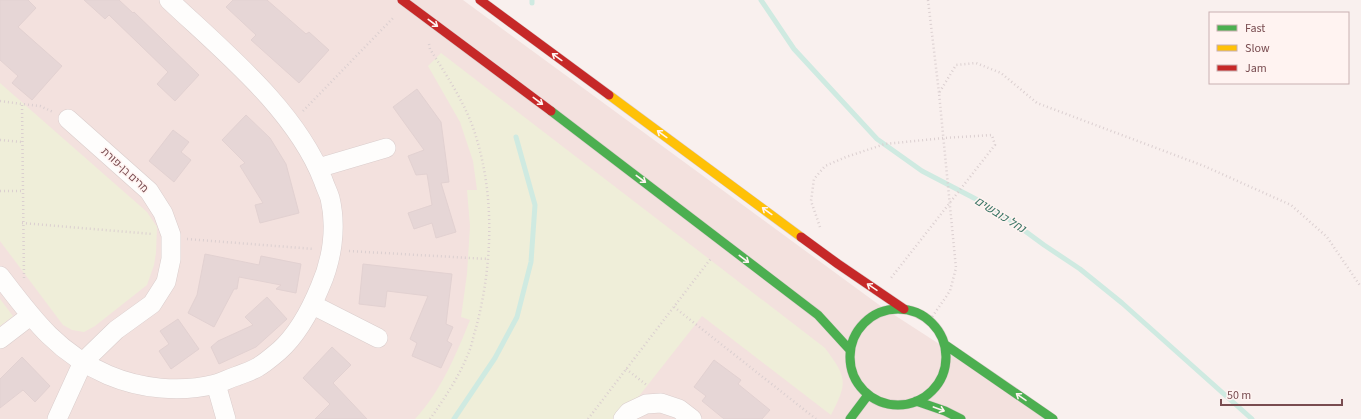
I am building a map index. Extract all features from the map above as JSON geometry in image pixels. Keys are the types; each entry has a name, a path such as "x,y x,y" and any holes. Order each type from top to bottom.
{"street":[{"path":"0,276 27,312 55,342 83,362 107,375 131,383 157,388 186,389 216,384 258,367 280,350 313,305 326,274 331,250 333,224 330,197 318,168 309,150 291,124 250,78 169,0"},
{"path":"480,0 838,264 904,309"},
{"path":"405,2 618,161 818,315 850,350"},
{"name":"מרים בן-פורת","path":"57,419 83,362 116,330 152,304 166,282 171,259 171,235 163,213 149,191 68,119"},
{"path":"318,168 386,148"},
{"path":"313,305 378,338"},
{"path":"889,309 904,309 918,313 930,320 939,331 944,344 946,358 943,371 933,389 928,394 916,401 904,404 891,404 879,401 868,395 859,386 853,375 850,362 850,350 854,335 863,323 875,314 889,309"},
{"path":"0,339 27,312"},
{"path":"944,344 1053,419"},
{"path":"216,384 226,419"},
{"path":"850,419 868,395"},
{"path":"916,401 945,411 961,419"},
{"path":"623,419 629,412 646,404 661,404 679,409 692,419"}],"path":[{"path":"928,0 951,203 956,268 950,291 930,320"},
{"path":"291,124 405,2"},
{"path":"426,18 425,29 430,49 460,98 477,139 487,182 489,234 487,271 480,310 468,354 447,396 430,419"},
{"path":"939,93 956,65 976,63 1001,74 1037,103 1204,166 1291,205 1327,238 1361,287"},
{"path":"0,101 40,106 68,119"},
{"path":"22,104 22,223 27,312"},
{"path":"822,233 811,201 814,179 825,166 846,157 885,144 992,135 995,145 880,293"},
{"path":"0,140 22,142"},
{"path":"0,191 22,191"},
{"path":"22,223 171,235"},
{"path":"588,419 723,242"},
{"path":"674,307 816,419"}],"shaded area":[{"path":"0,0 463,0 882,307 1055,419 0,419"}],"green space":[{"path":"441,53 825,348 838,366 843,380 837,404 831,415 702,316 621,419 415,419 433,397 440,385 470,320 461,317 467,274 470,226 467,190 477,190 473,161 460,122 428,66"},
{"path":"0,83 147,212 157,227 154,265 147,285 95,326 84,332 72,330 63,325 0,241"},
{"path":"0,299 13,316 0,326"}],"building":[{"path":"0,0 28,0 36,8 18,27 62,66 32,100 12,83 18,76 0,60"},
{"path":"84,0 119,0 133,13 134,12 199,75 175,101 157,84 168,72 109,15 105,19"},
{"path":"233,0 267,0 306,34 309,32 329,50 299,83 251,40 256,35 226,7"},
{"path":"417,89 441,122 449,182 441,183 456,232 436,238 432,223 414,229 408,213 432,205 427,174 416,175 408,156 424,150 393,107"},
{"path":"246,115 270,138 286,164 299,213 260,223 255,205 263,203 240,166 245,163 222,140"},
{"path":"173,130 189,142 181,152 191,160 174,182 149,161"},
{"path":"205,254 259,265 261,256 301,264 296,293 276,289 281,285 239,277 237,289 234,289 214,327 188,313 197,295"},
{"path":"363,264 452,274 446,324 453,327 447,341 452,344 441,368 412,356 417,343 410,339 428,296 387,291 385,307 359,304"},
{"path":"267,297 287,319 256,347 219,364 211,347 218,341 253,325 245,317"},
{"path":"178,319 199,349 171,369 159,351 169,344 160,331"},
{"path":"332,347 351,365 333,383 367,419 315,419 330,404 303,378"},
{"path":"22,357 50,386 35,402 23,390 0,408 0,379"},
{"path":"714,360 741,380 738,384 770,410 762,419 724,419 702,401 706,396 694,387"}],"waterway":[{"name":"נחל כובשים","path":"761,0 794,49 877,139 922,171 995,209 1080,269 1122,303 1252,419"},
{"path":"454,419 495,358 517,317 531,262 535,205 516,137"}],"traffic: fast":[{"path":"551,111 818,315 850,350"},
{"path":"898,309 916,313 925,317 932,323 938,330 942,339 946,357 942,375 938,384 932,391 925,397 916,401 898,405 880,401 871,397 864,391 858,384 854,375 850,357 854,339 858,330 864,323 871,317 880,313 898,309"},
{"path":"944,344 1053,419"},
{"path":"850,419 868,395"},
{"path":"916,401 945,411 961,419"}],"traffic: slow":[{"path":"609,95 801,237"}],"traffic: jam":[{"path":"402,0 551,111"},
{"path":"480,0 609,95"},
{"path":"801,237 904,309"}]}
